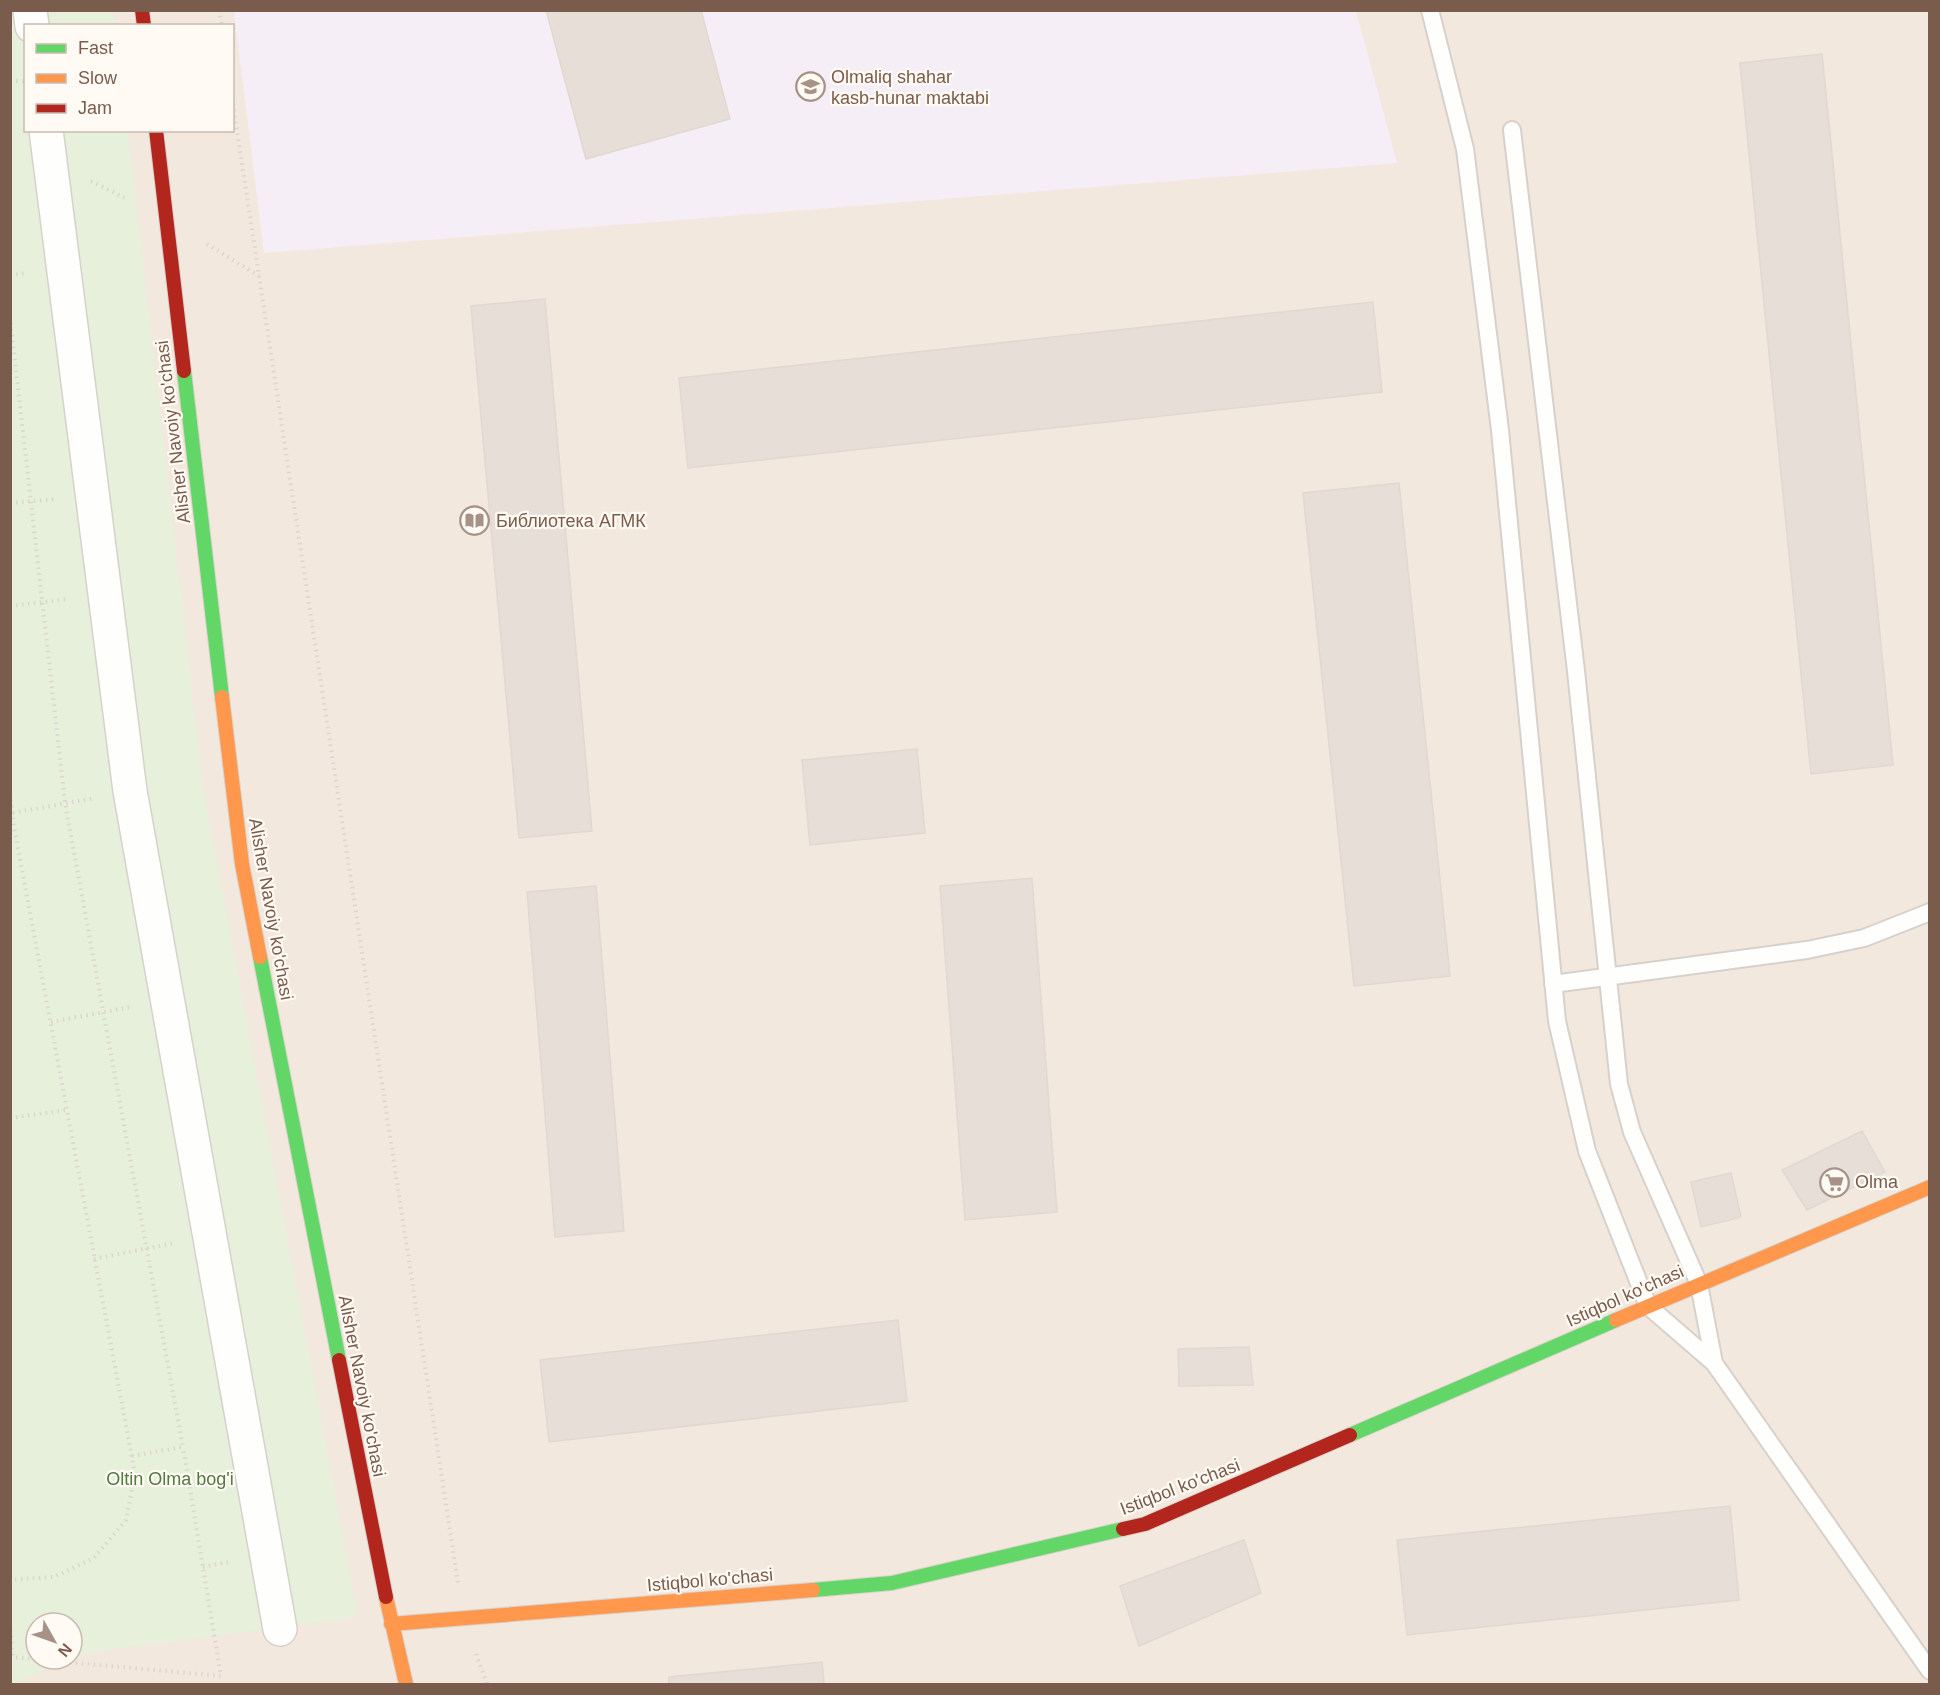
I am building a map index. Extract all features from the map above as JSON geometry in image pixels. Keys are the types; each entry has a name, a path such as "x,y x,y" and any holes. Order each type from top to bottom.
{"street":[{"path":"46,132 130,791 280,1629"},
{"name":"Alisher Navoiy ko'chasi","path":"156,132 242,864 391,1624 406,1684"},
{"name":"Istiqbol ko'chasi","path":"391,1624 892,1583 1145,1524 1929,1187"}],"lane":[{"path":"1430,10 1465,149 1500,430 1553,984 1560,1035 1587,1151 1648,1306 1714,1363 1929,1671"},
{"path":"1512,130 1576,671 1619,1084 1632,1132 1699,1284 1714,1363"},
{"path":"1553,984 1807,950 1864,938 1929,912"}],"path":[{"path":"234,111 463,1618 487,1684"},
{"path":"10,317 65,803 183,1447 221,1676 12,1657 10,1623"},
{"path":"10,503 93,495"},
{"path":"10,606 105,595"},
{"path":"13,813 130,791"},
{"path":"10,794 135,1474 126,1520 94,1558 54,1577 10,1580"},
{"path":"51,1022 168,1001"},
{"path":"10,1118 67,1110"},
{"path":"94,1259 210,1236"},
{"path":"131,1456 183,1447"}],"shaded area":[{"path":"11,11 1929,11 1929,1684 11,1684"},
{"name":"Olmaliq shahar kasb-hunar maktabi","path":"234,11 1356,11 1397,163 264,253"}],"green space":[{"name":"Oltin Olma bog'i","path":"11,11 114,11 115,24 24,24 24,132 128,132 203,787 358,1617 84,1653 84,1611 24,1611 24,1671 42,1671 11,1684"}],"building":[{"path":"546,10 701,10 730,119 586,159"},
{"path":"1822,54 1893,765 1811,774 1740,63"},
{"path":"545,299 592,831 519,838 471,306"},
{"path":"1373,302 1382,392 688,468 679,378"},
{"path":"1399,483 1450,976 1354,986 1303,493"},
{"path":"917,749 925,833 810,845 802,760"},
{"path":"1032,878 1057,1212 965,1220 940,886"},
{"path":"596,886 624,1231 555,1237 527,892"},
{"path":"1862,1131 1885,1172 1807,1210 1782,1170"},
{"path":"1731,1173 1741,1217 1701,1227 1691,1182"},
{"path":"898,1320 907,1401 549,1442 540,1360"},
{"path":"1249,1347 1253,1385 1179,1386 1178,1349"},
{"path":"1730,1506 1739,1600 1407,1635 1397,1540"},
{"path":"1244,1540 1261,1593 1139,1646 1120,1586"},
{"path":"822,1662 824,1684 669,1684 669,1677"}],"traffic: fast":[{"path":"184,371 222,697"},
{"path":"260,957 339,1360"},
{"path":"1350,1435 1616,1320"},
{"path":"813,1590 892,1583 1123,1529"}],"traffic: slow":[{"path":"222,697 242,864 260,957"},
{"path":"1616,1320 1930,1187"},
{"path":"391,1624 813,1590"},
{"path":"386,1597 406,1684"}],"traffic: jam":[{"path":"142,10 144,24"},
{"path":"156,132 184,371"},
{"path":"339,1360 386,1597"},
{"path":"1123,1529 1145,1524 1350,1435"}],"place":[{"name":"Olmaliq shahar kasb-hunar maktabi","path":"810,87"},
{"name":"Библиотека АГМК","path":"475,521"},
{"name":"Olma","path":"1834,1182"}]}
